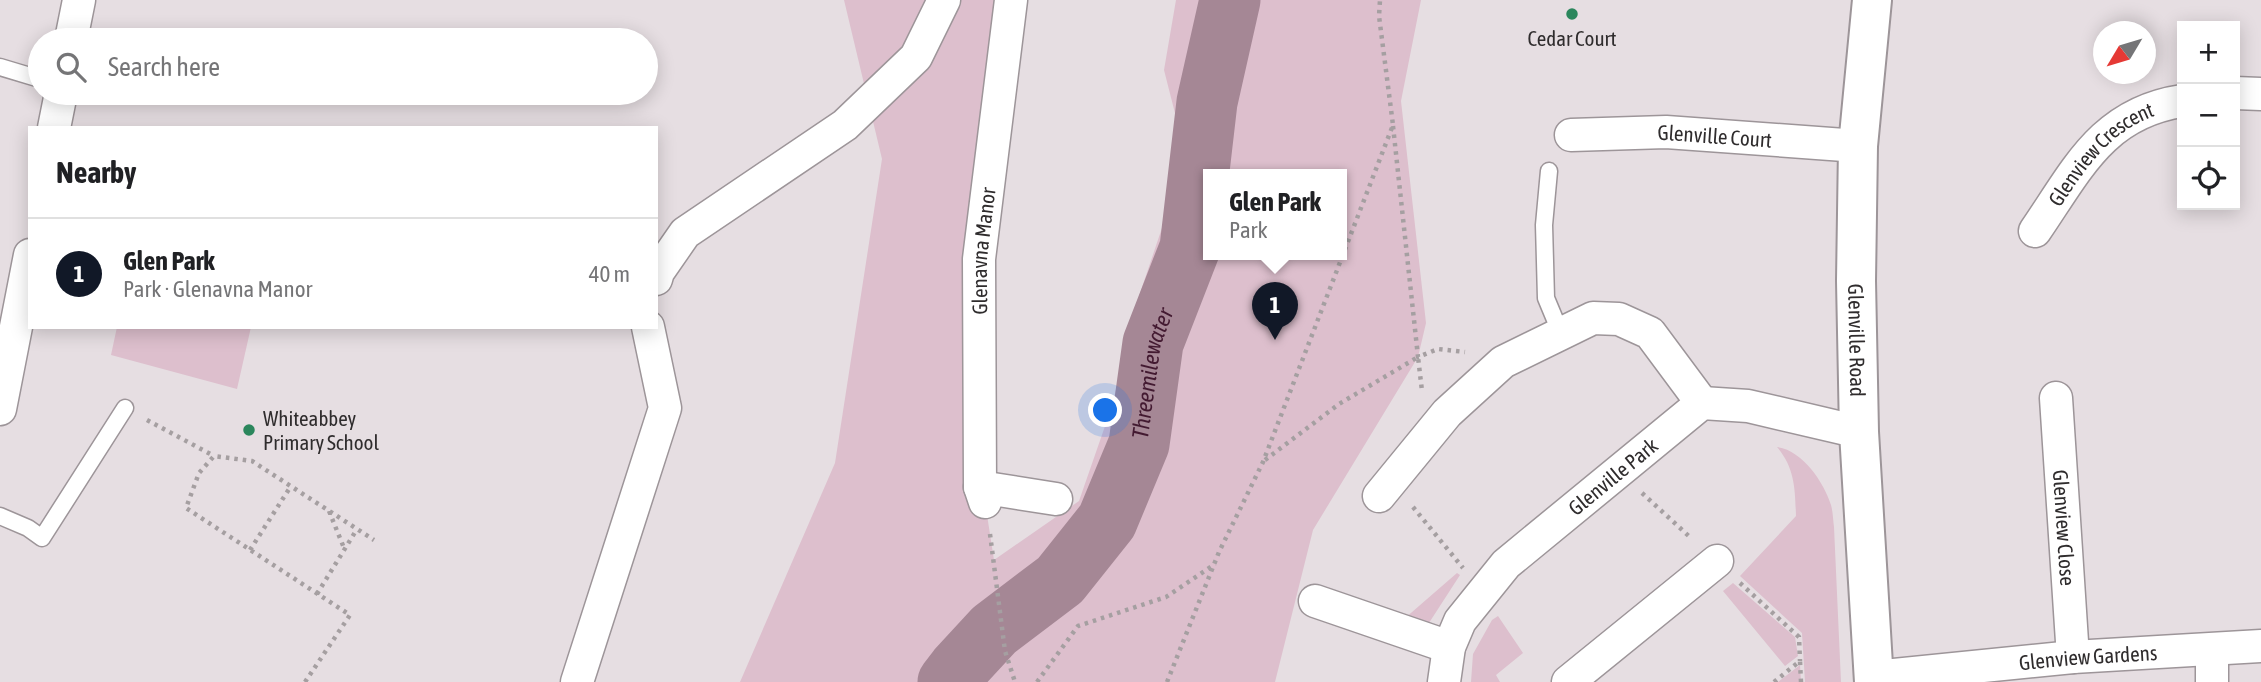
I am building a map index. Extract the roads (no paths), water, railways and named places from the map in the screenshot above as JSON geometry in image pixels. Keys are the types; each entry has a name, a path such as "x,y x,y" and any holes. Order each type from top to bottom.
{"street":[{"path":"73,28 79,0"},
{"path":"658,272 685,233 845,125 916,57 944,0"},
{"name":"Glenavna Manor","path":"1012,0 979,259 982,494 1056,499"},
{"name":"Glenville Road","path":"1872,0 1858,146 1856,281 1859,432 1874,680"},
{"path":"2240,93 2261,94"},
{"name":"Glenview Crescent","path":"2035,231 2093,146 2126,118 2177,102"},
{"path":"54,126 59,105"},
{"name":"Glenville Court","path":"1571,135 1666,132 1858,146"},
{"path":"0,409 28,265"},
{"path":"1386,489 1447,413 1503,362 1593,318 1619,319 1650,332 1702,403 1748,406 1859,432"},
{"path":"577,682 665,408 648,329"},
{"name":"Glenview Close","path":"2056,398 2073,657"},
{"name":"Glenville Park","path":"1444,682 1449,647 1461,621 1506,564 1702,403"},
{"path":"1568,682 1717,561"},
{"path":"1315,601 1449,647"},
{"name":"Glenview Gardens","path":"1874,680 2073,657 2261,646"},
{"path":"2212,650 2212,682"}],"lane":[{"path":"0,67 28,75"},
{"path":"1549,171 1544,225 1546,298 1561,334"},
{"path":"0,516 28,528 42,538 125,408"}],"waterway":[{"name":"Threemilewater","path":"948,682 994,630 1060,580 1107,521 1139,444 1153,343 1190,248 1207,102 1230,0"}],"place":[{"name":"Cedar Court","path":"1572,14"},
{"name":"Glen Park","path":"1275,340"},
{"name":"Whiteabbey Primary School","path":"249,430"}]}
